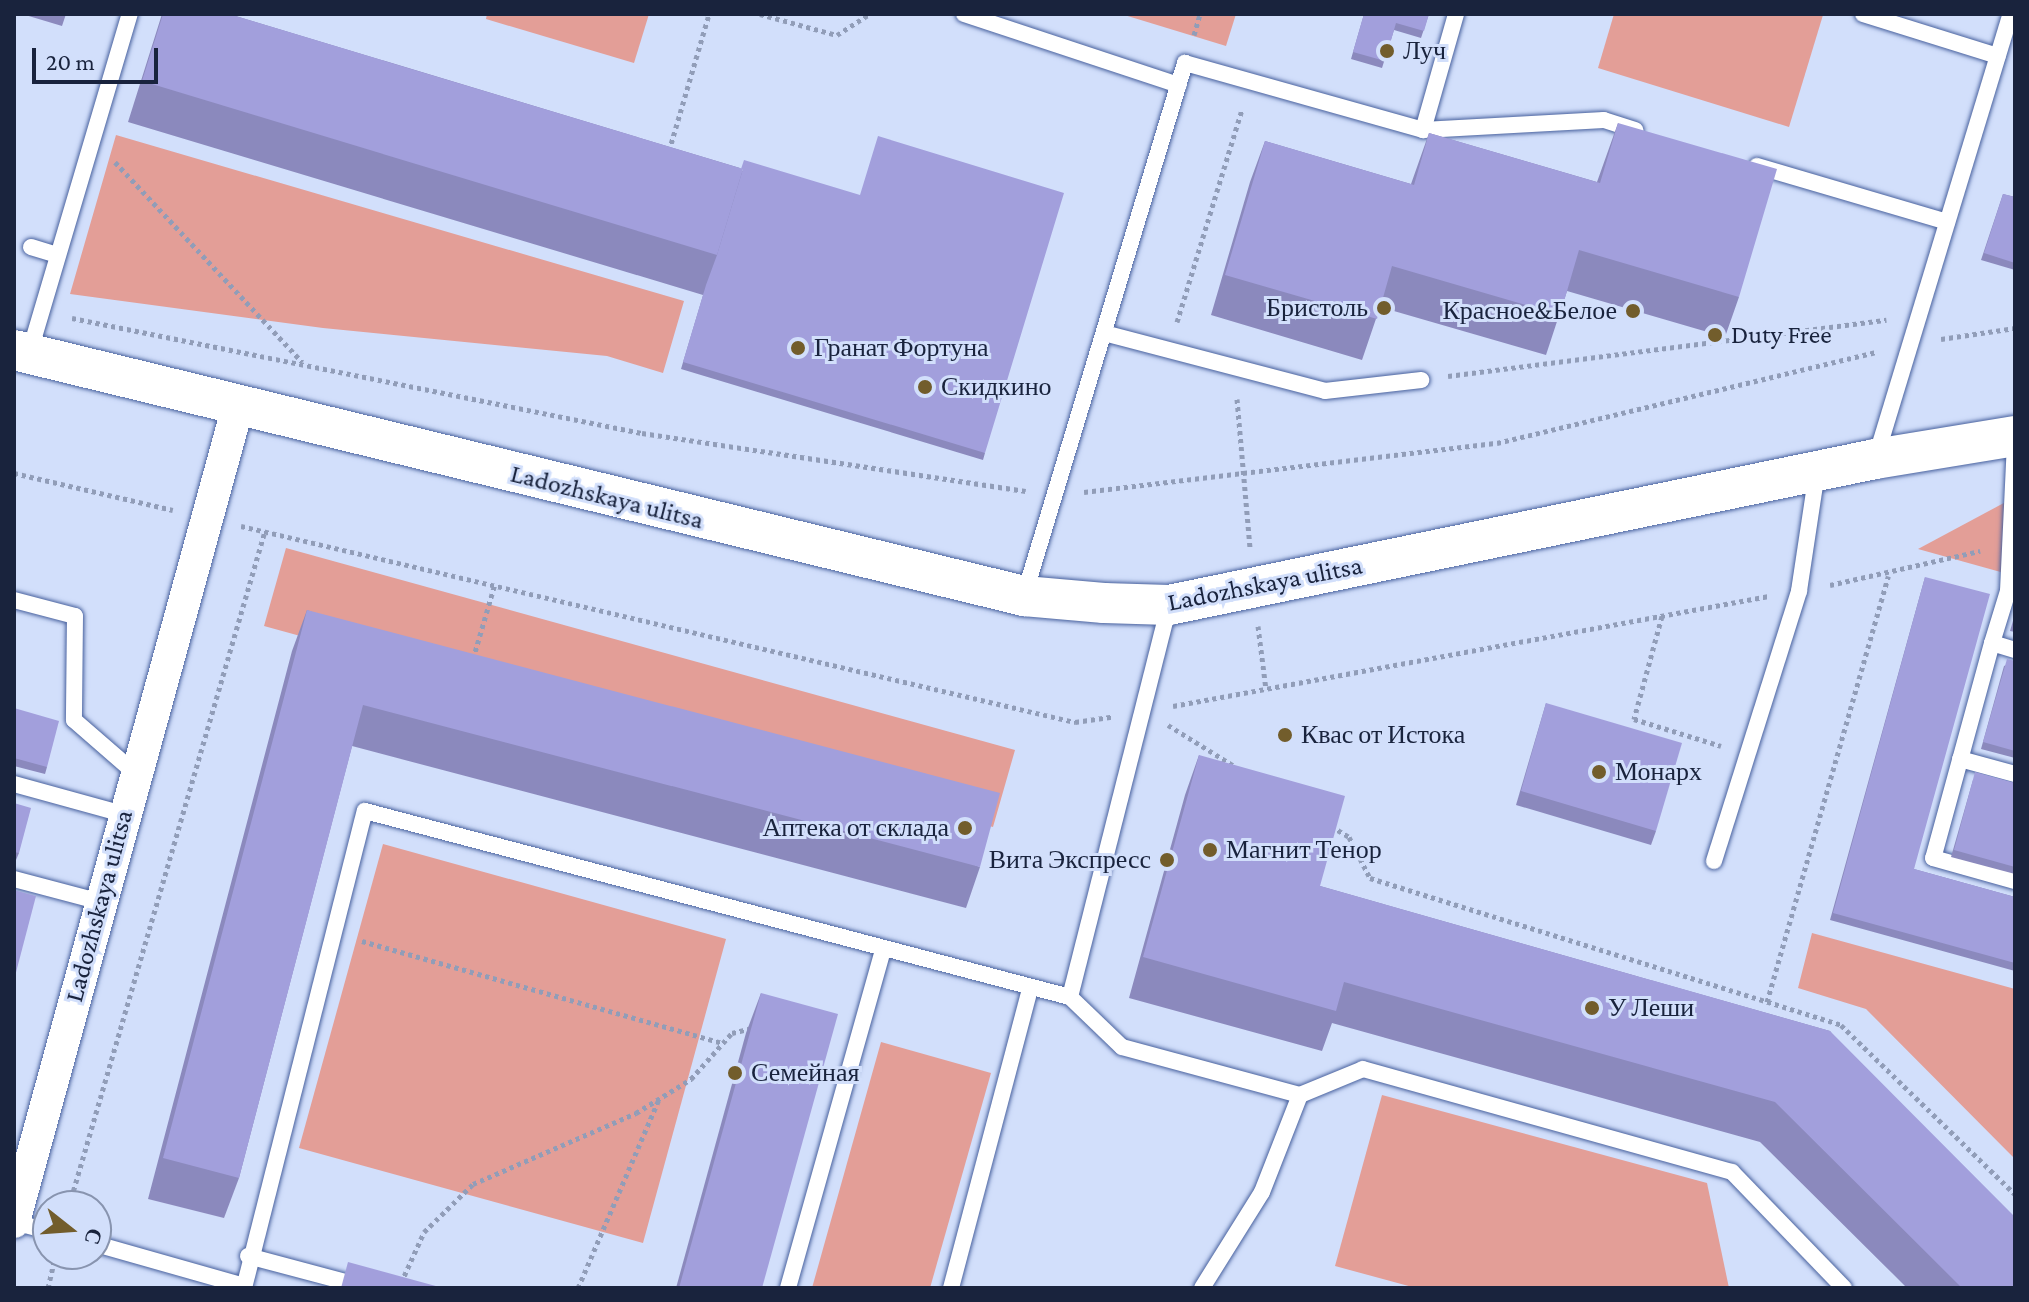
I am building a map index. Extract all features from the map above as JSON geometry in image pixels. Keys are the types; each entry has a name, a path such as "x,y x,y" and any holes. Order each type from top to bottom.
{"street":[{"name":"Ladozhskaya ulitsa","path":"21,352 1024,596 1169,605 1875,459 2015,436"},
{"name":"Ladozhskaya ulitsa","path":"14,1222 24,1146 101,902 238,406"}],"lane":[{"path":"21,352 40,311 130,14"},
{"path":"964,14 1179,85"},
{"path":"1423,130 1456,14"},
{"path":"1863,14 1998,56"},
{"path":"1875,459 2011,14"},
{"path":"1024,596 1185,63 1423,130 1604,120 1648,133"},
{"path":"1738,160 1947,222"},
{"path":"31,247 57,255"},
{"path":"1104,333 1325,391 1421,380"},
{"path":"2015,445 2008,591 1933,858 2015,881"},
{"path":"1714,861 1799,591 1817,471"},
{"path":"14,600 75,616 74,720 135,773"},
{"path":"1070,997 1146,711 1169,605"},
{"path":"1992,643 2015,650"},
{"path":"1960,759 2015,774"},
{"path":"14,784 123,814"},
{"path":"112,1249 244,1287 248,1256 365,811 1030,989 1070,997 1122,1047 1300,1095 1363,1069 1732,1172 1844,1288"},
{"path":"14,879 101,902"},
{"path":"788,1288 883,949"},
{"path":"951,1288 1030,989"},
{"path":"1202,1288 1262,1192 1300,1095"},
{"path":"248,1256 368,1288"}],"path":[{"path":"668,153 709,14"},
{"path":"760,14 837,35 869,14"},
{"path":"93,138 304,364"},
{"path":"40,311 642,433 1055,495 1497,443 1910,344 2015,328"},
{"path":"1421,380 1919,315"},
{"path":"74,1190 265,531"},
{"path":"1767,1002 1889,575"},
{"path":"472,666 495,584"},
{"path":"1662,616 1634,719 1747,755"},
{"path":"1146,711 1241,770"},
{"path":"1322,820 1349,837 1370,878 1841,1025 2015,1194"},
{"path":"333,932 723,1043"},
{"path":"399,1288 424,1232 473,1184 659,1098 691,1079 732,1033 769,1026"},
{"path":"578,1288 659,1098"}],"shaded area":[{"path":"487,14 649,14 634,63 486,19"},
{"path":"1121,14 1236,14 1226,46"},
{"path":"1614,14 1823,15 1789,127 1598,68"},
{"path":"116,135 684,301 663,373 607,356 323,328 70,294"},
{"path":"2015,497 2015,576 1918,549"},
{"path":"286,548 1015,750 993,827 264,626"},
{"path":"383,844 726,939 643,1243 299,1148"},
{"path":"1812,933 2015,989 2015,1159 1866,1009 1798,988"},
{"path":"881,1042 991,1073 930,1288 812,1288"},
{"path":"1382,1095 1707,1183 1729,1288 1416,1288 1335,1266"}],"building":[{"path":"163,14 229,14 743,169 717,255 142,81"},
{"path":"1364,14 1429,14 1424,31 1396,23 1385,61 1353,52"},
{"path":"1618,123 1777,169 1739,297 1579,250 1560,315 1392,266 1377,319 1225,275 1265,141 1414,185 1429,133 1600,183"},
{"path":"878,136 1064,193 985,453 683,362 744,160 860,195"},
{"path":"2003,194 2015,197 2015,263 1984,253"},
{"path":"1925,577 1990,594 1914,869 2015,897 2015,963 1833,913"},
{"path":"307,610 1000,793 980,867 363,705 239,1178 163,1158"},
{"path":"2007,659 2015,661 2015,751 1983,742"},
{"name":"Монарх","path":"1546,703 1682,743 1656,831 1521,791"},
{"path":"14,708 59,721 47,767 14,758"},
{"path":"1199,755 1345,796 1320,886 1830,1031 2015,1217 2015,1288 1962,1288 1775,1102 1344,982 1336,1011 1143,957"},
{"path":"1975,772 2015,783 2015,867 1954,850"},
{"path":"14,803 31,808 19,853 14,852"},
{"path":"14,890 36,896 14,980"},
{"path":"761,993 838,1014 762,1288 679,1288"},
{"path":"348,1262 443,1288 341,1288"}],"place":[{"name":"Луч","path":"1387,51"},
{"name":"Бристоль","path":"1384,308"},
{"name":"Красное&Белое","path":"1633,311"},
{"name":"Duty Free","path":"1715,335"},
{"name":"Гранат Фортуна","path":"798,348"},
{"name":"Скидкино","path":"925,387"},
{"name":"Квас от Истока","path":"1285,735"},
{"name":"Монарх","path":"1599,772"},
{"name":"Аптека от склада","path":"965,828"},
{"name":"Магнит Тенор","path":"1210,850"},
{"name":"Вита Экспресс","path":"1167,860"},
{"name":"У Леши","path":"1592,1008"},
{"name":"Семейная","path":"735,1073"}]}
